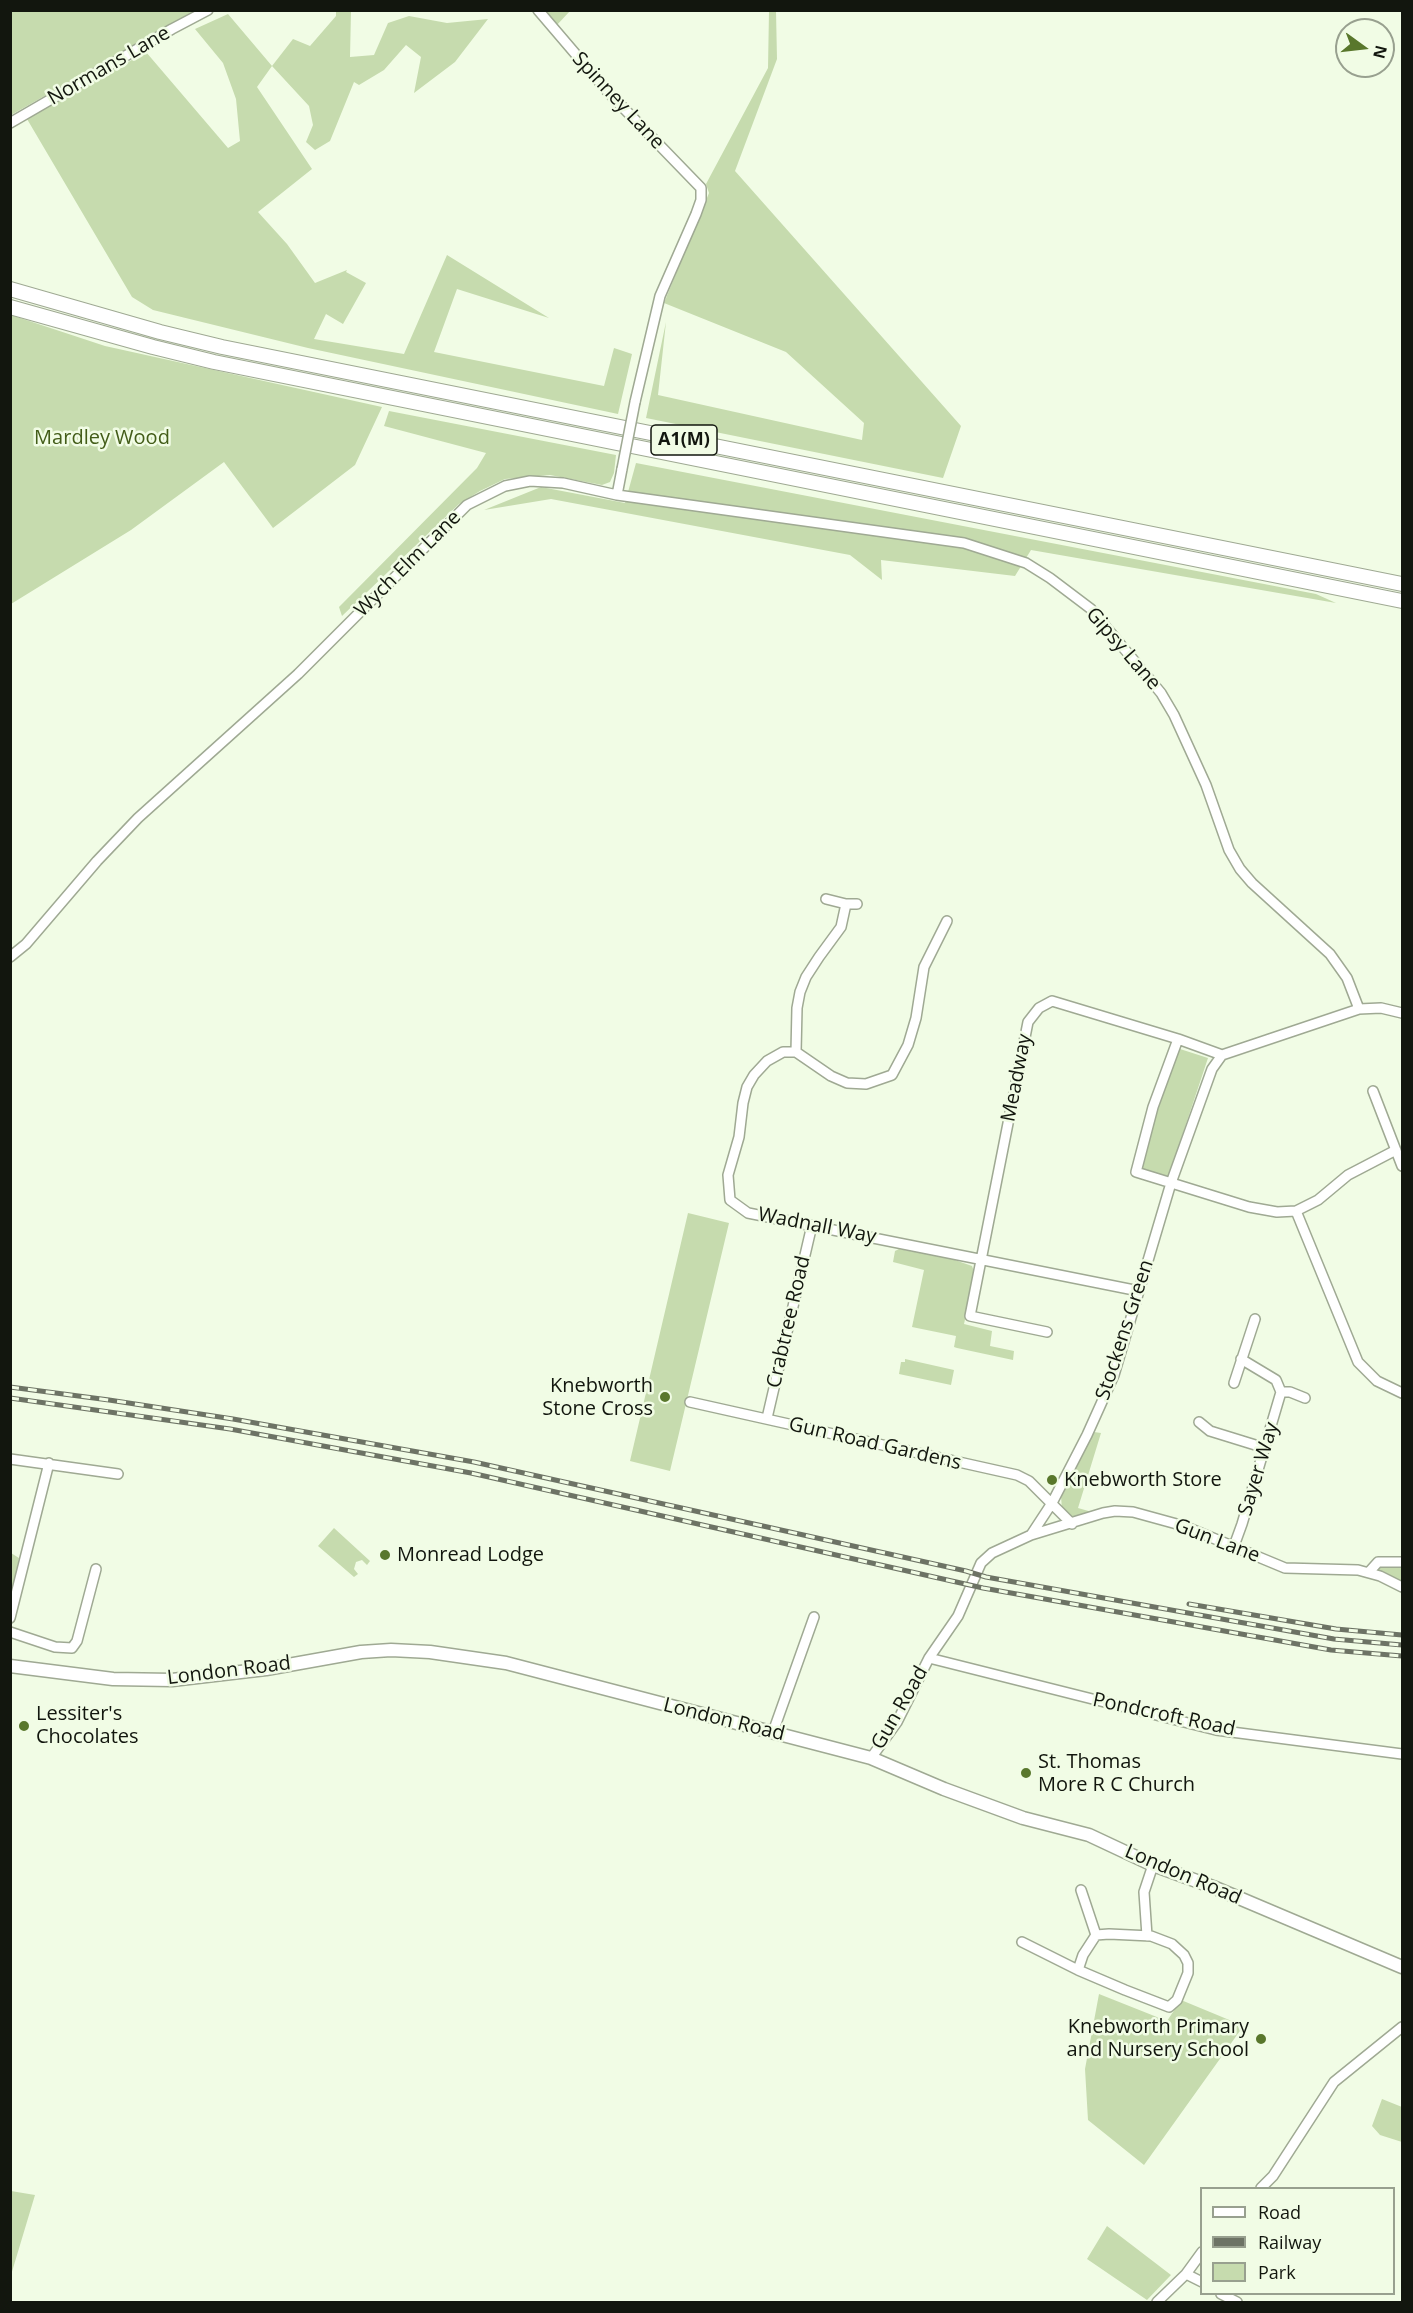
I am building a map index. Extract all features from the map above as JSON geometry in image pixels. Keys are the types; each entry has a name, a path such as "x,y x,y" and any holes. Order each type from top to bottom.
{"highway":[{"name":"A1(M)","path":"10,289 159,332 222,347 1402,584"},
{"name":"A1(M)","path":"10,307 214,362 1402,601"}],"main road":[{"name":"London Road","path":"10,1666 113,1679 172,1680 266,1669 361,1652 430,1652 506,1663 871,1758 944,1790 1023,1818 1089,1835 1153,1865 1213,1887 1402,1967"}],"street":[{"name":"Normans Lane","path":"10,123 208,10"},
{"name":"Spinney Lane","path":"538,10 608,92 701,188 701,200 696,214 660,296 635,402 617,495"},
{"name":"Wych Elm Lane","path":"10,957 26,944 97,861 138,818 298,674 467,505 505,486 530,481 563,483 617,495"},
{"name":"Gipsy Lane","path":"617,495 964,543 1026,563 1050,578 1091,609 1161,693 1174,715 1206,785 1229,850 1240,869 1252,883 1330,954 1347,978 1359,1009"},
{"path":"826,899 857,904"},
{"path":"846,904 841,927 806,977 800,992 797,1008 796,1052 831,1076 847,1083 866,1084 892,1075 908,1045 916,1018 924,967 947,921"},
{"name":"Meadway","path":"1047,1332 970,1316 1028,1022 1039,1008 1052,1001 1178,1039 1222,1055"},
{"path":"1222,1055 1359,1009 1381,1008 1402,1013"},
{"path":"1178,1039 1153,1107 1136,1172 1265,1211 1296,1211 1318,1200 1348,1175 1395,1150"},
{"name":"Wadnall Way","path":"796,1052 783,1052 767,1061 747,1087 739,1137 728,1174 730,1200 748,1213 1139,1291"},
{"name":"Stockens Green","path":"1030,1535 1052,1503 1087,1435 1114,1375 1171,1183 1212,1069 1222,1055"},
{"path":"1373,1091 1402,1166"},
{"path":"1296,1211 1358,1362 1377,1381 1402,1393"},
{"name":"Crabtree Road","path":"767,1418 812,1225"},
{"path":"1234,1383 1255,1319"},
{"path":"1241,1359 1276,1380 1281,1392 1290,1392 1305,1398"},
{"name":"Sayer Way","path":"1234,1546 1281,1392"},
{"name":"Gun Road Gardens","path":"690,1402 767,1418 845,1439 1017,1476 1029,1481 1072,1524"},
{"path":"1199,1422 1210,1431 1265,1448"},
{"path":"10,1459 118,1474"},
{"path":"10,1618 49,1463"},
{"name":"Gun Lane","path":"1030,1535 1114,1510 1133,1512 1184,1526 1285,1568 1369,1572 1402,1587"},
{"name":"Gun Road","path":"871,1758 897,1722 929,1658 958,1616 981,1563 992,1553 1030,1535"},
{"path":"1369,1572 1378,1562 1402,1562"},
{"path":"10,1632 55,1647 72,1647 77,1641 96,1569"},
{"path":"773,1732 814,1617"},
{"name":"Pondcroft Road","path":"929,1658 1216,1730 1402,1754"},
{"path":"1147,1936 1144,1892 1153,1865"},
{"path":"1078,1970 1083,1955 1095,1935 1081,1890"},
{"path":"1022,1942 1078,1970 1169,2007 1177,2000 1188,1973 1188,1964 1184,1955 1172,1944 1147,1936 1095,1935"},
{"path":"1262,2187 1273,2176 1334,2082 1402,2026"},
{"path":"1157,2302 1186,2274 1200,2255"},
{"path":"1186,2274 1200,2282"},
{"path":"1223,2295 1238,2302"}],"green space":[{"path":"11,10 194,10 194,11 11,115"},
{"path":"336,11 351,11 350,57 374,55 388,23 409,16 447,23 488,19 455,62 414,93 421,57 406,45 384,70 359,85 354,82 330,141 315,150 306,142 313,125 309,106 272,66 293,39 310,46 336,16"},
{"path":"546,11 570,11 556,26"},
{"path":"769,11 776,11 777,59 735,171 961,426 943,478 646,418 666,322 658,395 862,440 864,423 786,352 664,303 709,193 706,184 768,68"},
{"path":"228,14 272,66 257,87 312,169 258,212 287,244 315,283 347,270 346,272 366,283 343,324 326,314 314,339 404,354 447,255 549,318 457,289 434,352 604,386 614,348 632,354 618,414 308,348 153,310 132,297 27,119 146,52 228,148 240,141 236,99 223,63 195,29"},
{"name":"Mardley Wood","path":"11,315 105,346 382,407 355,465 273,528 224,462 131,530 11,604"},
{"path":"389,411 616,455 614,473 610,482 602,485 550,475 505,479 480,491 459,504 342,616 339,607 477,468 486,453 384,426"},
{"path":"636,463 1316,594 1336,603 1031,550 1015,576 881,560 882,580 850,555 551,499 484,510 541,487 625,503"},
{"path":"1180,1049 1208,1058 1168,1178 1141,1169 1158,1105"},
{"path":"688,1213 729,1223 670,1471 630,1461"},
{"path":"899,1249 952,1259 972,1266 975,1274 964,1324 992,1331 990,1346 1014,1351 1013,1360 957,1348 954,1347 956,1336 912,1327 924,1270 893,1262 895,1251"},
{"path":"905,1359 954,1370 951,1385 899,1374 901,1362 905,1362"},
{"path":"1094,1432 1101,1433 1078,1508 1092,1512 1072,1517 1062,1510 1061,1496"},
{"path":"334,1528 370,1561 367,1565 362,1560 356,1562 354,1569 358,1574 354,1577 318,1546"},
{"path":"10,1553 19,1558 11,1596"},
{"path":"1379,1566 1402,1567 1402,1583 1377,1570"},
{"path":"1099,1994 1167,2021 1181,2000 1239,2024 1242,2028 1144,2165 1088,2120 1085,2069"},
{"path":"1382,2099 1402,2107 1402,2142 1380,2135 1372,2126"},
{"path":"10,2191 35,2195 11,2275"},
{"path":"1107,2226 1171,2275 1147,2300 1087,2259"}],"railway":[{"path":"10,1387 233,1419 474,1462 986,1577 1334,1639 1402,1645"},
{"path":"10,1398 230,1429 471,1473 983,1588 1331,1650 1402,1656"},
{"path":"1189,1604 1336,1629 1402,1635"}],"place":[{"name":"Knebworth Stone Cross","path":"665,1397"},
{"name":"Knebworth Store","path":"1052,1480"},
{"name":"Monread Lodge","path":"385,1555"},
{"name":"Lessiter's Chocolates","path":"24,1726"},
{"name":"St. Thomas More R C Church","path":"1026,1773"},
{"name":"Knebworth Primary and Nursery School","path":"1261,2039"}]}
